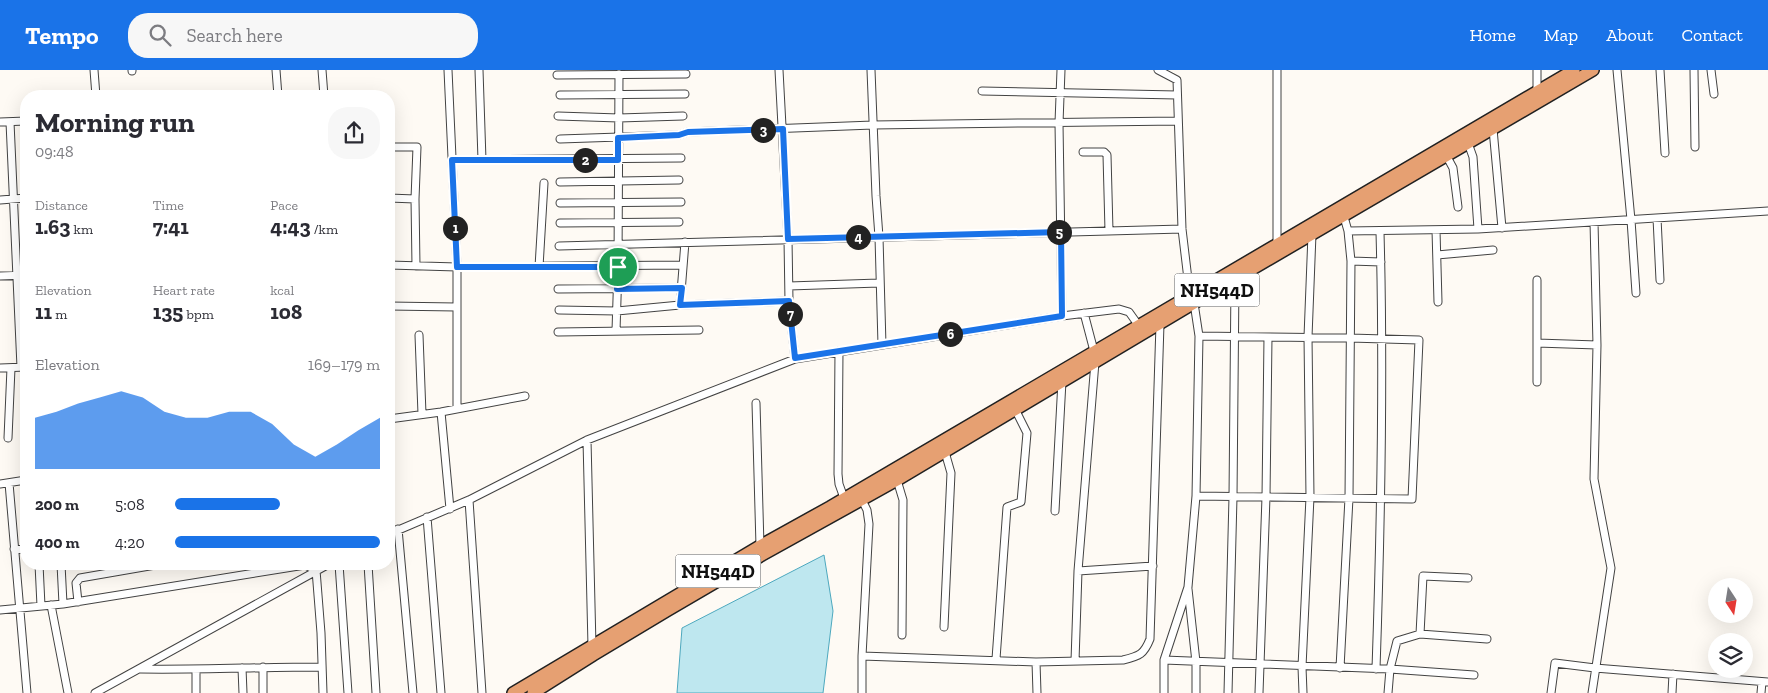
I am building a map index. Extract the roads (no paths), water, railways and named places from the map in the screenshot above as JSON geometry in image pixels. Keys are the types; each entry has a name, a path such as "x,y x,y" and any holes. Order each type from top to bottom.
{"highway":[{"name":"NH544D","path":"513,693 844,498 1094,357 1160,324 1192,299 1277,243 1574,70"},
{"name":"NH544D","path":"533,693 593,654 762,555 897,480 1015,410 1062,381 1139,326 1235,280 1593,70"}],"street":[{"path":"94,70 96,90"},
{"path":"276,70 278,90"},
{"path":"322,70 324,90"},
{"path":"448,70 457,267 457,408"},
{"path":"479,70 482,160"},
{"path":"779,70 788,239 789,301 795,358"},
{"path":"871,70 882,345"},
{"path":"1061,70 1059,123 1062,316"},
{"path":"1158,70 1177,80 1182,229 1199,336 1196,496 1188,587 1196,662 1196,693"},
{"path":"1277,70 1277,243"},
{"path":"1537,70 1537,92"},
{"path":"1617,70 1636,293"},
{"path":"1660,70 1665,153"},
{"path":"1694,70 1695,147"},
{"path":"1711,70 1714,94"},
{"path":"557,74 686,74"},
{"path":"616,331 619,74"},
{"path":"982,91 1177,95"},
{"path":"560,95 685,94"},
{"path":"558,116 618,118 683,116"},
{"path":"0,122 20,121"},
{"path":"560,139 618,138 679,135 688,132 873,124 1178,121"},
{"path":"10,122 20,314"},
{"path":"1492,128 1502,228"},
{"path":"1468,143 1473,158 1478,229"},
{"path":"395,147 417,147 415,199 416,266"},
{"path":"1083,152 1104,152 1107,155 1109,231"},
{"path":"1446,155 1453,168 1458,207"},
{"path":"452,160 681,158"},
{"path":"560,182 679,180"},
{"path":"539,267 544,183"},
{"path":"0,200 20,198"},
{"path":"395,198 415,199"},
{"path":"560,202 681,202"},
{"path":"1348,231 1380,232 1502,228 1768,211"},
{"path":"1340,668 1349,498 1351,261 1348,231 1344,216"},
{"path":"1657,218 1660,280"},
{"path":"560,223 679,222"},
{"path":"1592,693 1611,568 1594,479 1597,344 1594,222"},
{"path":"559,246 1182,229"},
{"path":"1436,230 1438,302"},
{"path":"1376,669 1382,498 1383,339 1380,232"},
{"path":"1303,693 1302,667 1310,498 1308,337 1312,234"},
{"path":"680,305 685,242"},
{"path":"1437,255 1493,250"},
{"path":"1351,261 1381,262"},
{"path":"395,265 618,267 683,265"},
{"path":"0,276 17,275"},
{"path":"1228,693 1233,497 1235,280"},
{"path":"1537,280 1537,382"},
{"path":"789,286 880,283"},
{"path":"558,289 682,288"},
{"path":"559,310 617,311 680,305 789,301"},
{"path":"395,306 456,307"},
{"path":"395,531 469,500 587,440 795,358 1062,316 1124,309 1129,312 1139,326"},
{"path":"1075,661 1078,571 1094,357 1084,314"},
{"path":"862,656 996,659 1036,662 1124,660 1137,657 1145,650 1150,639 1160,324"},
{"path":"558,332 699,330"},
{"path":"419,335 422,414"},
{"path":"1196,496 1412,499 1420,340 1199,336"},
{"path":"1259,693 1266,497 1268,337"},
{"path":"1537,343 1597,344"},
{"path":"839,351 838,474 844,498"},
{"path":"0,368 20,367"},
{"path":"8,438 12,368"},
{"path":"1055,511 1062,381"},
{"path":"395,418 441,412 524,396"},
{"path":"756,402 760,546"},
{"path":"996,659 1008,507 1021,502 1027,433 1015,410"},
{"path":"441,412 450,509"},
{"path":"587,440 592,646"},
{"path":"944,627 950,473 945,452"},
{"path":"897,480 903,500 902,635"},
{"path":"0,484 20,481"},
{"path":"9,482 27,693"},
{"path":"469,500 482,693"},
{"path":"862,500 867,510 869,524 862,656 862,693"},
{"path":"427,517 441,693"},
{"path":"398,530 413,693"},
{"path":"14,549 20,550"},
{"path":"1078,571 1153,566"},
{"path":"39,570 41,606"},
{"path":"61,570 63,604"},
{"path":"78,602 76,583 80,578 126,570"},
{"path":"0,610 78,602 269,570"},
{"path":"95,693 316,570 322,633 323,693"},
{"path":"339,570 348,693"},
{"path":"368,570 376,693"},
{"path":"1420,634 1423,576 1468,578"},
{"path":"1164,693 1164,660 1188,587"},
{"path":"51,605 68,693"},
{"path":"1388,693 1390,669 1397,640 1420,634 1487,639"},
{"path":"1164,660 1302,667 1390,669 1474,676"},
{"path":"1036,662 1037,693"},
{"path":"1551,693 1555,663 1765,682 1761,693"},
{"path":"263,667 263,693"},
{"path":"138,669 196,670 322,667"},
{"path":"242,668 243,693"},
{"path":"196,670 196,693"},
{"path":"1672,693 1673,674"}],"water":[{"path":"824,555 833,611 823,693 677,693 682,628"}]}
